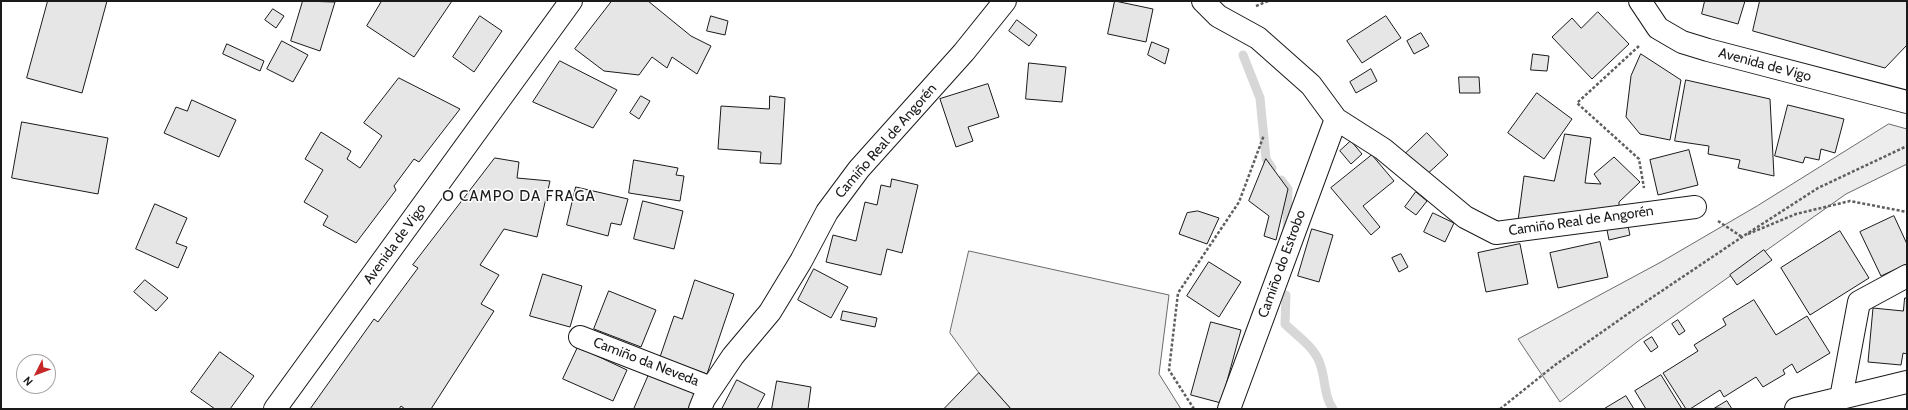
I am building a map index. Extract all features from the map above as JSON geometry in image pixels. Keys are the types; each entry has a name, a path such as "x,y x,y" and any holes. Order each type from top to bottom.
{"street":[{"name":"Avenida de Vigo","path":"275,409 571,1"},
{"name":"Camiño Real de Angorén","path":"700,409 711,388 733,356 770,312 801,261 827,212 859,169 964,52 1005,1"},
{"name":"Camiño Real de Angorén","path":"1204,1 1218,16 1258,38 1294,69 1311,85 1336,119 1383,150 1465,217 1496,233 1647,212 1695,207"},
{"name":"Avenida de Vigo","path":"1640,1 1658,28 1682,42 1708,50 1902,97"},
{"name":"Camiño do Estrobo","path":"1229,409 1336,119"},
{"path":"1840,398 1859,302 1907,276"},
{"name":"Camiño da Neveda","path":"580,337 711,388"},
{"path":"1796,409 1907,382"}],"path":[{"path":"1647,212 1640,159 1577,103 1658,28"},
{"path":"1194,409 1169,370 1178,293 1239,202 1264,135"},
{"path":"1500,409 1556,365 1629,313 1742,237 1818,188 1907,146"},
{"path":"1742,237 1796,214 1850,201 1907,212"},
{"path":"1695,207 1742,237"}],"shaded area":[{"path":"1889,124 1907,129 1907,164 1846,194 1637,342 1560,402 1518,339 1661,262 1757,206"},
{"path":"969,251 1169,295 1159,374 1181,409 1011,409 979,373 950,333"}],"building":[{"path":"48,1 107,1 82,93 27,78"},
{"path":"303,1 335,2 320,51 291,41"},
{"path":"382,1 452,1 414,57 367,26"},
{"path":"612,1 648,1 691,36 711,46 697,74 672,57 667,68 652,57 639,75 604,71 575,49"},
{"path":"1115,1 1153,9 1146,42 1108,34"},
{"path":"1705,1 1745,1 1738,24 1702,14"},
{"path":"1760,1 1907,1 1907,45 1885,68 1753,31"},
{"path":"273,9 284,16 276,28 265,20"},
{"path":"1598,12 1629,44 1592,79 1552,37 1572,18 1581,28"},
{"path":"480,16 502,31 474,72 453,57"},
{"path":"711,16 728,21 725,35 707,31"},
{"path":"1386,16 1401,38 1362,63 1347,41"},
{"path":"1017,20 1037,35 1029,46 1009,31"},
{"path":"1421,33 1429,46 1414,54 1407,41"},
{"path":"282,41 308,55 293,82 267,69"},
{"path":"1152,42 1169,49 1165,64 1148,55"},
{"path":"227,44 264,61 260,71 223,54"},
{"path":"1533,54 1549,56 1547,71 1531,70"},
{"path":"1641,54 1681,80 1670,140 1640,134 1626,117 1631,76"},
{"path":"560,61 617,90 593,128 533,102"},
{"path":"1029,63 1066,67 1062,102 1026,99"},
{"path":"1371,69 1377,81 1356,93 1350,82"},
{"path":"1459,77 1479,77 1480,93 1460,93"},
{"path":"399,78 460,109 419,162 414,159 394,186 396,190 356,243 323,225 328,216 304,202 323,170 305,159 321,132 351,151 347,159 360,168 382,136 364,123"},
{"path":"1686,80 1770,99 1774,176 1738,168 1740,160 1708,154 1709,146 1675,141"},
{"path":"988,84 999,117 968,127 973,141 956,147 940,99"},
{"path":"1537,93 1572,119 1544,159 1508,133"},
{"path":"641,96 650,101 639,119 630,113"},
{"path":"770,96 785,98 781,164 760,163 761,152 718,149 721,106 769,109"},
{"path":"192,100 236,120 219,157 164,133 176,107 187,111"},
{"path":"1788,105 1844,119 1835,153 1821,149 1819,160 1805,157 1803,163 1775,156"},
{"path":"22,122 108,138 98,194 12,178"},
{"path":"1427,133 1448,155 1424,177 1404,155"},
{"path":"1565,134 1591,138 1585,183 1601,184 1594,174 1614,157 1640,182 1619,202 1619,211 1518,221 1524,176 1554,181"},
{"path":"1351,141 1362,154 1351,164 1340,151"},
{"path":"1689,150 1698,185 1658,195 1650,160"},
{"path":"1372,155 1394,181 1363,206 1380,227 1371,235 1331,188"},
{"path":"495,158 519,162 517,178 550,181 537,237 504,229 480,265 499,275 481,304 494,311 431,409 405,409 401,406 399,409 310,409 374,319 378,322 418,268 413,265"},
{"path":"1266,159 1288,189 1276,240 1264,236 1269,216 1249,201"},
{"path":"634,160 678,168 676,175 684,176 680,201 629,193"},
{"path":"892,179 918,185 902,253 887,249 881,275 826,262 833,235 856,241 865,202 877,205 881,185 890,187"},
{"path":"576,187 628,199 621,225 611,223 608,236 567,225"},
{"path":"1416,192 1427,201 1416,215 1405,207"},
{"path":"643,201 683,211 674,249 634,239"},
{"path":"155,204 187,218 176,243 187,247 178,268 136,249"},
{"path":"1198,211 1219,218 1207,244 1179,234 1187,213"},
{"path":"1433,213 1454,223 1445,242 1424,232"},
{"path":"1894,216 1907,244 1907,264 1881,276 1860,232"},
{"path":"1628,226 1630,235 1609,240 1607,230"},
{"path":"1312,229 1333,235 1319,282 1298,276"},
{"path":"1840,231 1869,278 1810,315 1781,268"},
{"path":"1600,242 1608,277 1558,288 1550,253"},
{"path":"1520,244 1528,284 1486,292 1478,253"},
{"path":"1764,250 1772,260 1737,285 1730,275"},
{"path":"1401,254 1408,267 1399,272 1392,258"},
{"path":"1209,262 1241,282 1219,317 1187,296"},
{"path":"814,269 848,287 831,318 798,300"},
{"path":"543,274 582,286 570,327 530,316"},
{"path":"145,280 168,298 156,311 134,292"},
{"path":"695,280 734,294 707,374 660,357 674,316 682,319"},
{"path":"609,291 656,310 641,347 594,329"},
{"path":"1905,298 1907,298 1907,354 1903,353 1901,365 1868,362 1873,308 1903,311"},
{"path":"1754,300 1776,335 1807,316 1830,353 1797,373 1792,364 1783,370 1785,374 1763,387 1756,377 1724,397 1720,390 1690,409 1686,409 1663,373 1698,351 1694,345 1726,325 1723,319"},
{"path":"843,311 877,318 875,327 841,320"},
{"path":"1678,320 1685,331 1679,335 1672,324"},
{"path":"1211,322 1241,330 1221,403 1191,395"},
{"path":"1652,337 1658,347 1651,352 1644,342"},
{"path":"578,347 627,370 613,401 563,379"},
{"path":"220,352 254,376 230,409 215,409 191,392"},
{"path":"650,372 696,392 689,409 634,409"},
{"path":"979,373 1011,409 944,409"},
{"path":"1661,375 1682,409 1646,409 1635,391"},
{"path":"737,380 765,394 757,409 722,409"},
{"path":"777,381 811,387 808,409 772,409"},
{"path":"1626,396 1634,409 1604,409"},
{"path":"1727,401 1732,409 1715,408"}],"waterway":[{"path":"1243,55 1260,98 1266,159 1272,168"},
{"path":"1281,180 1288,189 1287,229"},
{"path":"1286,295 1285,324 1313,350 1319,361 1323,373 1326,392 1333,409"}],"district":[{"name":"O CAMPO DA FRAGA","path":"519,197"}]}
